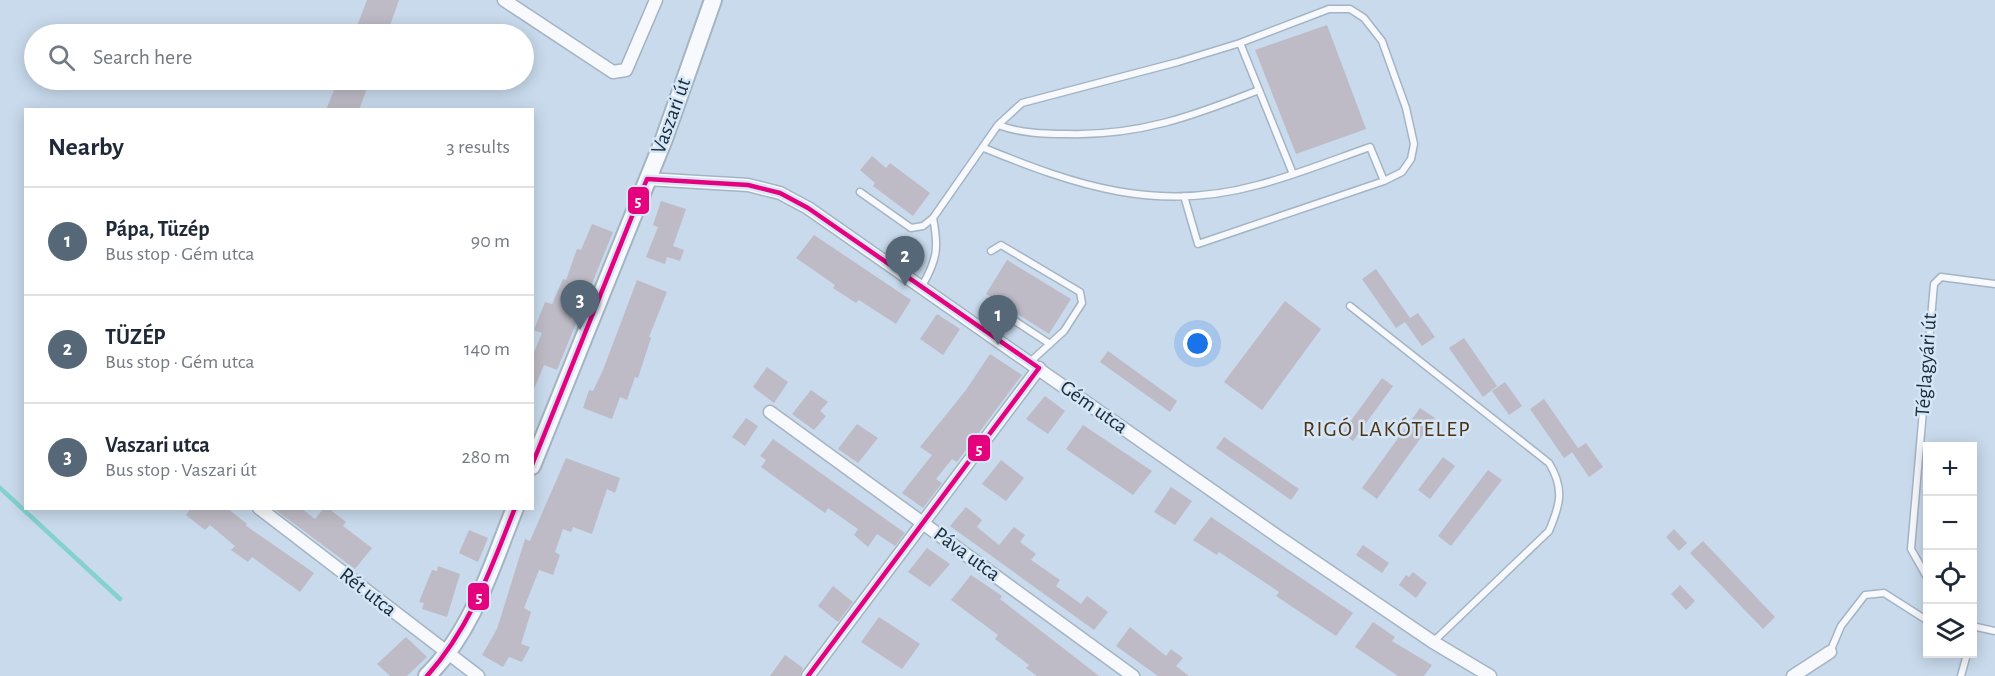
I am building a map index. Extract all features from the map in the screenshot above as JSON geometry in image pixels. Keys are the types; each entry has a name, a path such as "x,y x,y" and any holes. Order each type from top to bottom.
{"main road":[{"name":"Vaszari út","path":"534,461 647,179 713,0"},
{"path":"427,676 448,654 471,616 514,510"}],"street":[{"path":"504,0 613,72 626,70 656,0"},
{"name":"Gém utca","path":"647,179 732,183 780,193 808,208 1433,642 1490,676"},
{"path":"808,676 924,522 1034,365"},
{"name":"Páva utca","path":"770,412 1133,676"},
{"name":"Rét utca","path":"262,510 478,676"},
{"path":"1794,676 1830,652"}],"lane":[{"path":"860,192 911,228 923,226 933,218 998,125 1022,103 1087,88 1240,43 1329,9 1350,9 1364,18 1382,41 1406,108 1414,144 1411,159 1402,172 1384,181 1198,243 1184,196"},
{"path":"1240,43 1293,174"},
{"path":"998,125 1011,130 1045,134 1101,135 1136,131 1190,117 1259,90"},
{"path":"984,148 1057,178 1106,191 1144,196 1184,196 1257,186 1370,147 1384,181"},
{"path":"922,286 936,256 937,237 933,218"},
{"path":"991,251 1001,245 1080,292 1082,303 1064,331 1050,344 1034,365"},
{"name":"Téglagyári út","path":"1923,570 1911,549 1934,284 1941,276 1995,284"},
{"path":"989,304 1050,344"},
{"path":"1350,306 1549,463 1559,479 1559,507 1549,531 1433,642"},
{"path":"1830,652 1842,626 1865,595 1884,593 1923,618"},
{"path":"1977,627 1995,631"},
{"path":"1961,676 1966,658"}],"building":[{"path":"367,0 399,0 391,24 358,24"},
{"path":"1327,25 1366,129 1296,154 1255,50"},
{"path":"334,90 366,90 360,108 327,108"},
{"path":"872,156 886,168 890,163 930,193 913,216 873,186 875,183 860,170"},
{"path":"661,201 686,209 673,246 684,250 680,261 667,257 665,264 646,257 658,227 653,225"},
{"path":"592,224 613,232 557,370 544,365 534,389 534,352 542,333 534,330 545,302 552,304 563,279 566,280 577,249 581,250"},
{"path":"814,235 911,300 896,324 859,300 856,303 833,288 835,285 796,258"},
{"path":"1007,260 1071,299 1049,334 986,294"},
{"path":"1376,269 1410,318 1418,313 1435,337 1422,346 1405,322 1396,328 1362,279"},
{"path":"637,280 667,292 649,337 651,338 638,378 635,377 627,400 620,397 612,419 583,408 589,390 593,391 603,370"},
{"path":"1285,301 1321,329 1262,410 1224,382"},
{"path":"937,314 960,329 943,355 920,339"},
{"path":"1464,338 1497,386 1483,397 1449,348"},
{"path":"1108,351 1177,401 1170,412 1100,362"},
{"path":"990,354 1022,375 957,462 952,459 936,479 942,483 923,508 902,493 932,455 920,447 966,390"},
{"path":"767,367 788,382 774,403 753,387"},
{"path":"1382,378 1393,386 1353,441 1342,433"},
{"path":"1505,382 1522,406 1509,415 1492,391"},
{"path":"811,390 828,402 820,411 826,416 814,430 792,414"},
{"path":"1045,396 1065,411 1048,434 1026,419"},
{"path":"1544,399 1578,448 1564,458 1530,409"},
{"path":"1420,408 1435,418 1377,499 1362,488"},
{"path":"746,418 758,426 745,446 732,437"},
{"path":"857,424 878,438 858,463 838,449"},
{"path":"1083,425 1152,471 1133,495 1066,449"},
{"path":"1224,437 1299,489 1291,500 1216,448"},
{"path":"773,439 905,533 895,546 877,534 868,547 854,535 858,529 828,508 825,513 761,467 766,460 760,456"},
{"path":"1586,443 1603,467 1589,477 1572,452"},
{"path":"1443,457 1455,466 1430,499 1418,490"},
{"path":"566,458 620,478 615,493 607,489 592,534 573,527 571,532 563,529 555,552 560,555 553,575 539,570 524,608 531,612 521,644 530,647 522,662 509,657 503,667 482,655 497,629 525,539 530,541"},
{"path":"1001,460 1024,478 1006,501 982,484"},
{"path":"1488,470 1502,480 1451,546 1438,536"},
{"path":"1171,487 1192,501 1175,525 1154,512"},
{"path":"966,507 982,520 977,527 999,545 1014,527 1025,535 1020,542 1036,554 1031,560 1060,580 1056,586 1081,604 1087,596 1108,612 1094,630 950,526"},
{"path":"190,510 230,510 247,524 245,525 314,573 300,592 252,557 248,562 231,550 235,546 210,525 205,530 186,515"},
{"path":"276,510 304,510 315,519 322,510 331,510 346,522 343,526 372,548 355,569"},
{"path":"1211,517 1353,613 1336,636 1276,596 1279,592 1219,552 1217,555 1193,540"},
{"path":"1674,529 1687,543 1679,551 1666,537"},
{"path":"469,530 488,538 478,562 459,553"},
{"path":"1703,541 1775,617 1763,629 1690,553"},
{"path":"1363,545 1389,563 1382,573 1356,555"},
{"path":"927,548 950,564 930,587 908,572"},
{"path":"438,566 460,574 447,617 422,609 424,603 419,602 432,570 437,571"},
{"path":"1413,572 1427,583 1416,598 1399,585 1406,575 1409,577"},
{"path":"971,575 1002,596 1000,599 1099,676 1037,676 1026,668 1029,665 995,639 998,635 951,600"},
{"path":"1680,585 1695,601 1686,610 1671,594"},
{"path":"833,586 853,602 838,622 818,606"},
{"path":"879,617 920,644 902,669 861,642"},
{"path":"1373,622 1395,637 1392,641 1432,665 1424,676 1398,676 1355,647"},
{"path":"1130,627 1166,656 1171,649 1183,658 1176,666 1189,676 1158,676 1116,646"},
{"path":"406,637 427,657 407,676 390,676 377,664"},
{"path":"785,655 803,668 800,676 770,676"}],"waterway":[{"path":"0,488 120,599"}],"transit line":[{"name":"5","path":"534,460 647,179 748,185 780,193 808,208 1039,368 808,676"},
{"name":"5","path":"427,676 456,638 468,617 514,510"}],"place":[{"name":"TÜZÉP","path":"905,286"},
{"name":"Vaszari utca","path":"580,330"},
{"name":"Pápa, Tüzép","path":"998,345"}],"district":[{"name":"RIGÓ LAKÓTELEP","path":"1387,429"}]}
